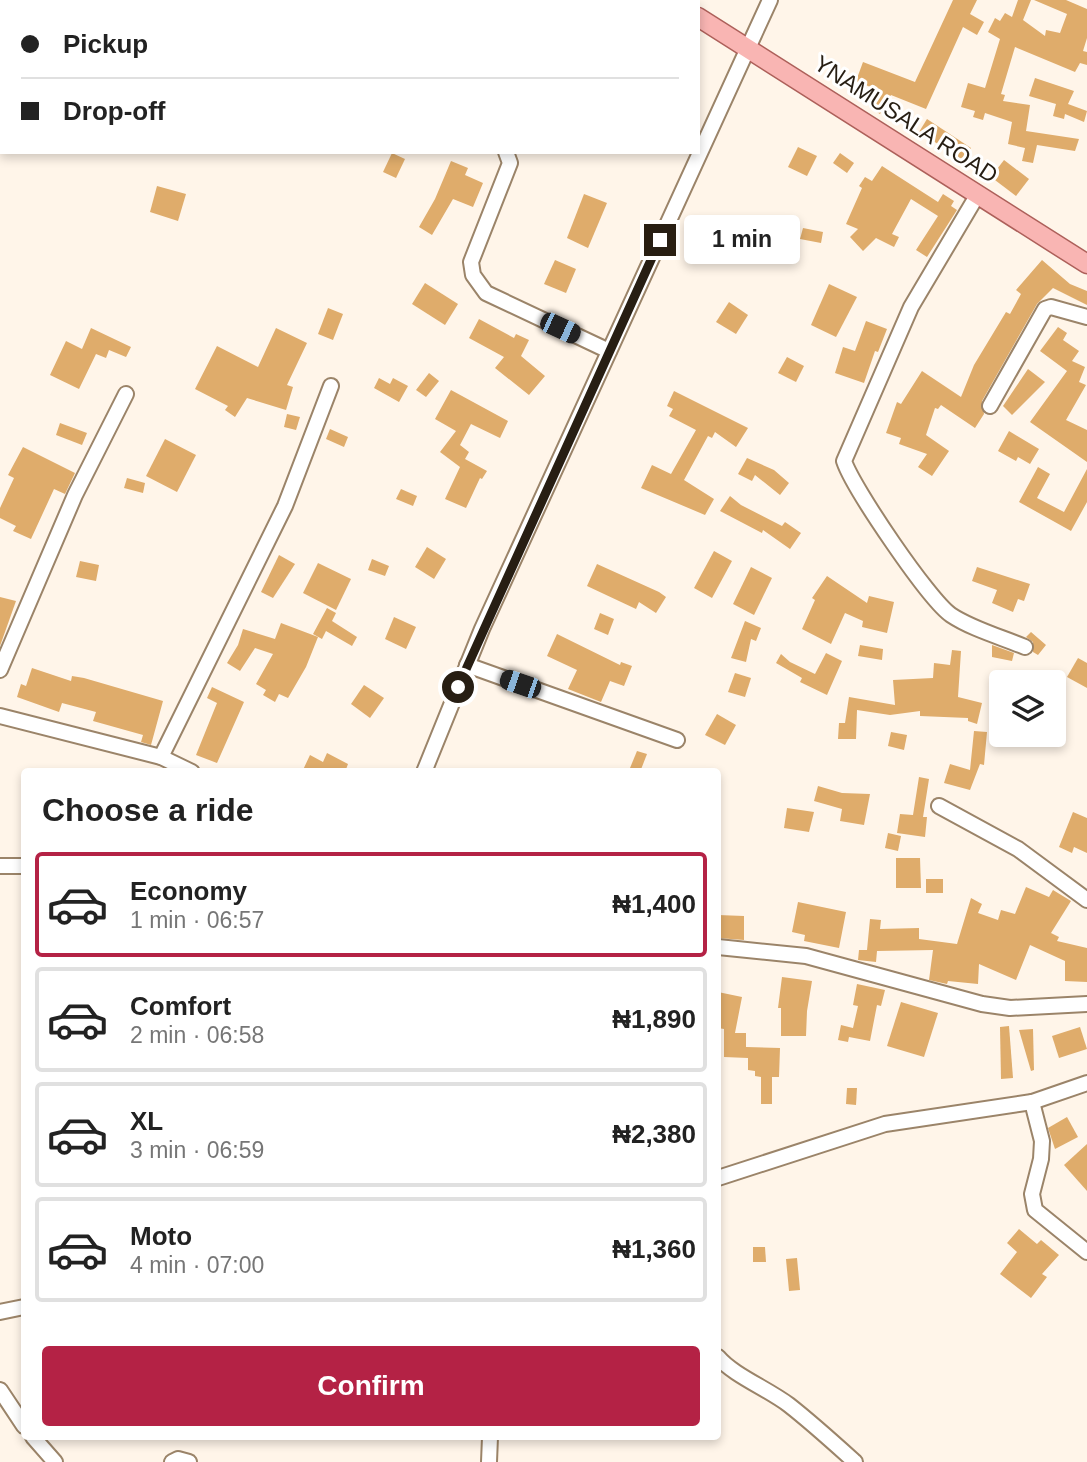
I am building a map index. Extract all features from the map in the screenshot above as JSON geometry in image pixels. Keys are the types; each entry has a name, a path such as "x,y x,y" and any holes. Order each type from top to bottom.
{"main road":[{"name":"YNAMUSALA ROAD","path":"700,18 748,46 1087,264"}],"street":[{"path":"700,151 770,0"},
{"path":"507,154 510,163 471,262 473,275 486,293 609,351"},
{"path":"426,768 467,665 699,154"},
{"path":"978,194 911,307 844,461 849,477 945,611 1025,647"},
{"path":"990,406 1045,309 1051,307 1087,317"},
{"path":"161,757 285,506 331,386"},
{"path":"0,670 75,495 126,394"},
{"path":"467,665 677,740"},
{"path":"0,716 161,757 184,768"},
{"path":"939,806 1018,849 1087,900"},
{"path":"0,866 21,866"},
{"path":"721,947 806,956 982,1004 1010,1008 1087,1004"},
{"path":"721,1177 885,1124 1032,1102 1087,1083"},
{"path":"1032,1102 1042,1141 1041,1159 1032,1194 1035,1210 1087,1252"},
{"path":"0,1312 21,1308"},
{"path":"721,1360 729,1369 751,1378 789,1405 855,1462"},
{"path":"0,1390 21,1422"},
{"path":"36,1440 55,1462"},
{"path":"489,1462 491,1440"},
{"path":"172,1462 178,1459 189,1462"}],"building":[{"path":"953,0 977,0 970,14 984,22 977,35 963,27 926,109 891,95 880,114 870,108 880,91 856,81 863,62 915,82"},
{"path":"1018,0 1031,0 1023,20 1045,36 1046,30 1060,33 1067,14 1034,0 1066,0 1087,9 1087,38 1083,51 1087,52 1087,65 1080,63 1075,72 1015,47 1001,94 1005,95 1003,101 1030,105 1026,131 1079,139 1075,151 1037,145 1033,163 1022,161 1025,148 1008,144 1012,122 985,113 983,120 973,117 975,111 961,107 968,83 985,88 1000,39 988,32 995,18 1000,21 1005,13 1012,17"},
{"path":"1035,78 1074,91 1068,104 1087,111 1084,122 1065,114 1064,119 1053,116 1056,104 1029,96"},
{"path":"927,119 971,148 963,160 919,132"},
{"path":"798,147 817,156 807,176 788,167"},
{"path":"840,153 854,163 847,173 833,163"},
{"path":"392,154 405,159 396,178 383,172"},
{"path":"1004,160 1029,179 1016,196 991,177"},
{"path":"451,161 468,168 465,175 483,183 473,207 453,199 432,235 419,227 435,199"},
{"path":"882,166 938,202 943,194 954,201 951,206 957,210 927,257 916,250 938,216 911,199 892,234 899,237 894,247 876,238 863,251 850,237 858,229 846,224 862,188 859,186 865,177 872,181"},
{"path":"157,186 186,194 178,221 150,212"},
{"path":"584,194 607,203 588,248 567,238"},
{"path":"762,222 783,232 774,252 752,242"},
{"path":"803,228 823,232 821,243 800,239"},
{"path":"555,260 576,269 566,293 544,284"},
{"path":"1042,260 1070,284 1087,291 1087,305 1053,288 1037,304 982,401 984,414 975,428 941,405 938,409 935,408 926,435 949,451 932,476 918,467 927,454 899,444 901,438 886,433 897,402 901,404 922,371 961,397 974,365 1006,312 1010,314 1021,294 1016,290"},
{"path":"425,283 458,304 445,325 412,304"},
{"path":"829,284 857,297 836,337 811,325"},
{"path":"729,302 748,315 736,334 716,322"},
{"path":"328,308 343,314 333,340 318,334"},
{"path":"479,319 514,338 516,334 529,340 521,356 545,376 529,395 495,368 504,357 469,338"},
{"path":"866,321 887,329 878,352 875,351 864,383 835,373 843,347 855,351"},
{"path":"1058,327 1067,333 1063,340 1079,351 1072,361 1085,367 1079,382 1086,385 1066,420 1087,430 1087,462 1030,422 1067,371 1040,351"},
{"path":"91,328 131,347 126,357 109,350 106,358 96,354 79,389 50,375 66,341 82,349"},
{"path":"276,328 307,343 287,385 293,387 286,410 247,398 235,417 225,410 228,406 195,389 217,346 258,367"},
{"path":"787,357 804,366 796,382 778,373"},
{"path":"1028,369 1045,382 1012,415 1003,406"},
{"path":"429,373 439,381 426,397 416,390"},
{"path":"379,378 390,384 393,378 408,386 399,402 374,388"},
{"path":"451,390 508,421 500,438 471,424 460,445 469,452 465,459 487,471 482,479 480,478 466,508 445,499 460,467 440,452 456,431 435,419"},
{"path":"674,391 748,428 736,447 715,432 712,438 708,436 684,480 714,499 705,515 641,488 652,465 671,474 696,430 669,416 673,409 667,406"},
{"path":"287,414 300,417 296,430 284,427"},
{"path":"60,423 87,433 82,445 56,435"},
{"path":"330,429 348,437 344,447 326,439"},
{"path":"1009,431 1039,449 1030,464 1018,457 1016,461 998,451"},
{"path":"165,439 196,455 177,492 146,476"},
{"path":"23,447 75,473 65,494 54,489 31,539 13,531 16,526 0,518 0,508 14,478 8,475"},
{"path":"747,458 774,470 789,483 780,495 755,475 752,481 738,474"},
{"path":"1038,467 1050,474 1037,498 1064,512 1087,469 1087,502 1071,531 1019,502"},
{"path":"127,478 145,483 143,493 124,488"},
{"path":"401,489 417,496 413,506 396,499"},
{"path":"730,496 741,505 782,526 785,522 801,533 790,549 763,530 762,533 720,511"},
{"path":"427,547 446,559 434,579 415,567"},
{"path":"714,551 732,561 712,598 694,588"},
{"path":"279,555 295,564 273,598 261,592"},
{"path":"372,559 389,566 385,576 368,570"},
{"path":"80,561 99,565 96,581 76,577"},
{"path":"318,563 351,579 336,610 303,593"},
{"path":"597,564 666,597 656,613 639,602 636,609 587,586"},
{"path":"751,567 772,578 754,615 733,604"},
{"path":"977,567 1030,584 1024,601 1018,599 1013,612 992,603 997,590 972,581"},
{"path":"827,576 867,603 869,596 894,602 887,633 862,627 863,621 845,613 831,644 802,629 815,600 812,598"},
{"path":"0,597 16,601 0,646"},
{"path":"327,608 336,613 332,621 357,637 352,646 326,631 322,639 313,634"},
{"path":"600,613 614,619 608,635 594,629"},
{"path":"394,617 416,627 406,649 385,639"},
{"path":"745,621 761,628 756,641 751,639 746,662 731,658"},
{"path":"281,623 318,637 306,667 288,698 279,694 275,702 263,695 266,690 256,684 273,654 255,648 240,671 227,663 238,645 243,629 275,639"},
{"path":"1031,632 1046,645 1038,655 1033,652 1033,642 1026,637"},
{"path":"557,634 620,665 621,662 632,666 624,686 610,681 601,702 568,689 577,670 547,656"},
{"path":"860,645 883,649 882,660 858,656"},
{"path":"992,645 1014,653 1012,661 992,657"},
{"path":"952,650 961,651 958,697 982,703 977,724 968,721 968,718 920,716 920,711 890,715 857,710 856,739 838,739 839,723 845,723 849,697 895,705 893,680 933,678 934,663 950,665"},
{"path":"826,653 842,661 827,695 800,682 802,678 776,663 781,654 790,662 815,674"},
{"path":"1078,658 1087,663 1087,688 1067,677"},
{"path":"32,668 71,681 72,676 84,678 163,701 151,745 141,742 143,735 93,721 96,712 62,703 59,712 17,697 21,684 26,686"},
{"path":"735,673 751,678 745,697 728,692"},
{"path":"364,685 384,698 370,718 351,704"},
{"path":"212,687 244,702 217,763 196,755 217,703 207,698"},
{"path":"717,714 736,725 725,745 705,735"},
{"path":"974,731 987,732 984,765 980,764 970,790 944,783 950,764 970,770"},
{"path":"891,732 907,735 904,750 888,746"},
{"path":"637,751 647,754 642,768 630,768"},
{"path":"327,753 348,764 346,768 304,768 310,755 323,762"},
{"path":"919,777 929,779 923,817 927,817 925,837 897,833 900,814 913,815"},
{"path":"818,786 842,793 870,794 864,825 840,821 842,809 814,801"},
{"path":"787,808 814,812 809,832 784,828"},
{"path":"1073,812 1087,818 1087,853 1074,847 1072,853 1059,847"},
{"path":"888,833 901,836 898,851 885,848"},
{"path":"896,858 920,858 921,888 896,888"},
{"path":"926,879 943,879 943,893 926,893"},
{"path":"1026,887 1049,897 1053,890 1071,901 1051,933 1059,937 1057,941 1087,948 1087,982 1065,981 1065,961 1030,945 1016,980 979,964 978,984 948,981 947,984 929,980 933,950 877,951 876,962 858,960 859,950 867,950 870,919 881,920 880,929 919,928 919,939 957,944 971,898 982,904 978,913 998,920 1001,910 1015,914"},
{"path":"798,902 846,912 839,948 804,941 805,935 792,932"},
{"path":"721,915 744,916 744,940 721,938"},
{"path":"782,977 812,981 806,1036 781,1036 781,1008 778,1008"},
{"path":"857,984 885,990 881,1006 877,1005 870,1041 849,1037 848,1042 838,1040 841,1025 853,1028 858,1006 853,1005"},
{"path":"721,993 742,997 735,1033 746,1033 746,1047 780,1048 779,1077 772,1077 772,1104 761,1104 761,1077 755,1076 755,1071 748,1070 748,1058 724,1057 724,1029 721,1028"},
{"path":"901,1002 938,1013 924,1057 887,1046"},
{"path":"1009,1026 1013,1078 1001,1079 1000,1027"},
{"path":"1080,1027 1087,1049 1059,1058 1052,1036"},
{"path":"1033,1029 1034,1070 1031,1071 1019,1030"},
{"path":"847,1088 857,1088 856,1105 846,1104"},
{"path":"1067,1117 1078,1137 1055,1149 1048,1128"},
{"path":"1087,1144 1087,1191 1064,1165"},
{"path":"1019,1229 1037,1244 1041,1240 1059,1255 1042,1274 1047,1277 1031,1298 1000,1274 1017,1252 1007,1243"},
{"path":"753,1247 765,1247 766,1262 753,1262"},
{"path":"797,1258 800,1290 789,1291 786,1259"}],"route":[{"path":"458,687 660,240"}]}
